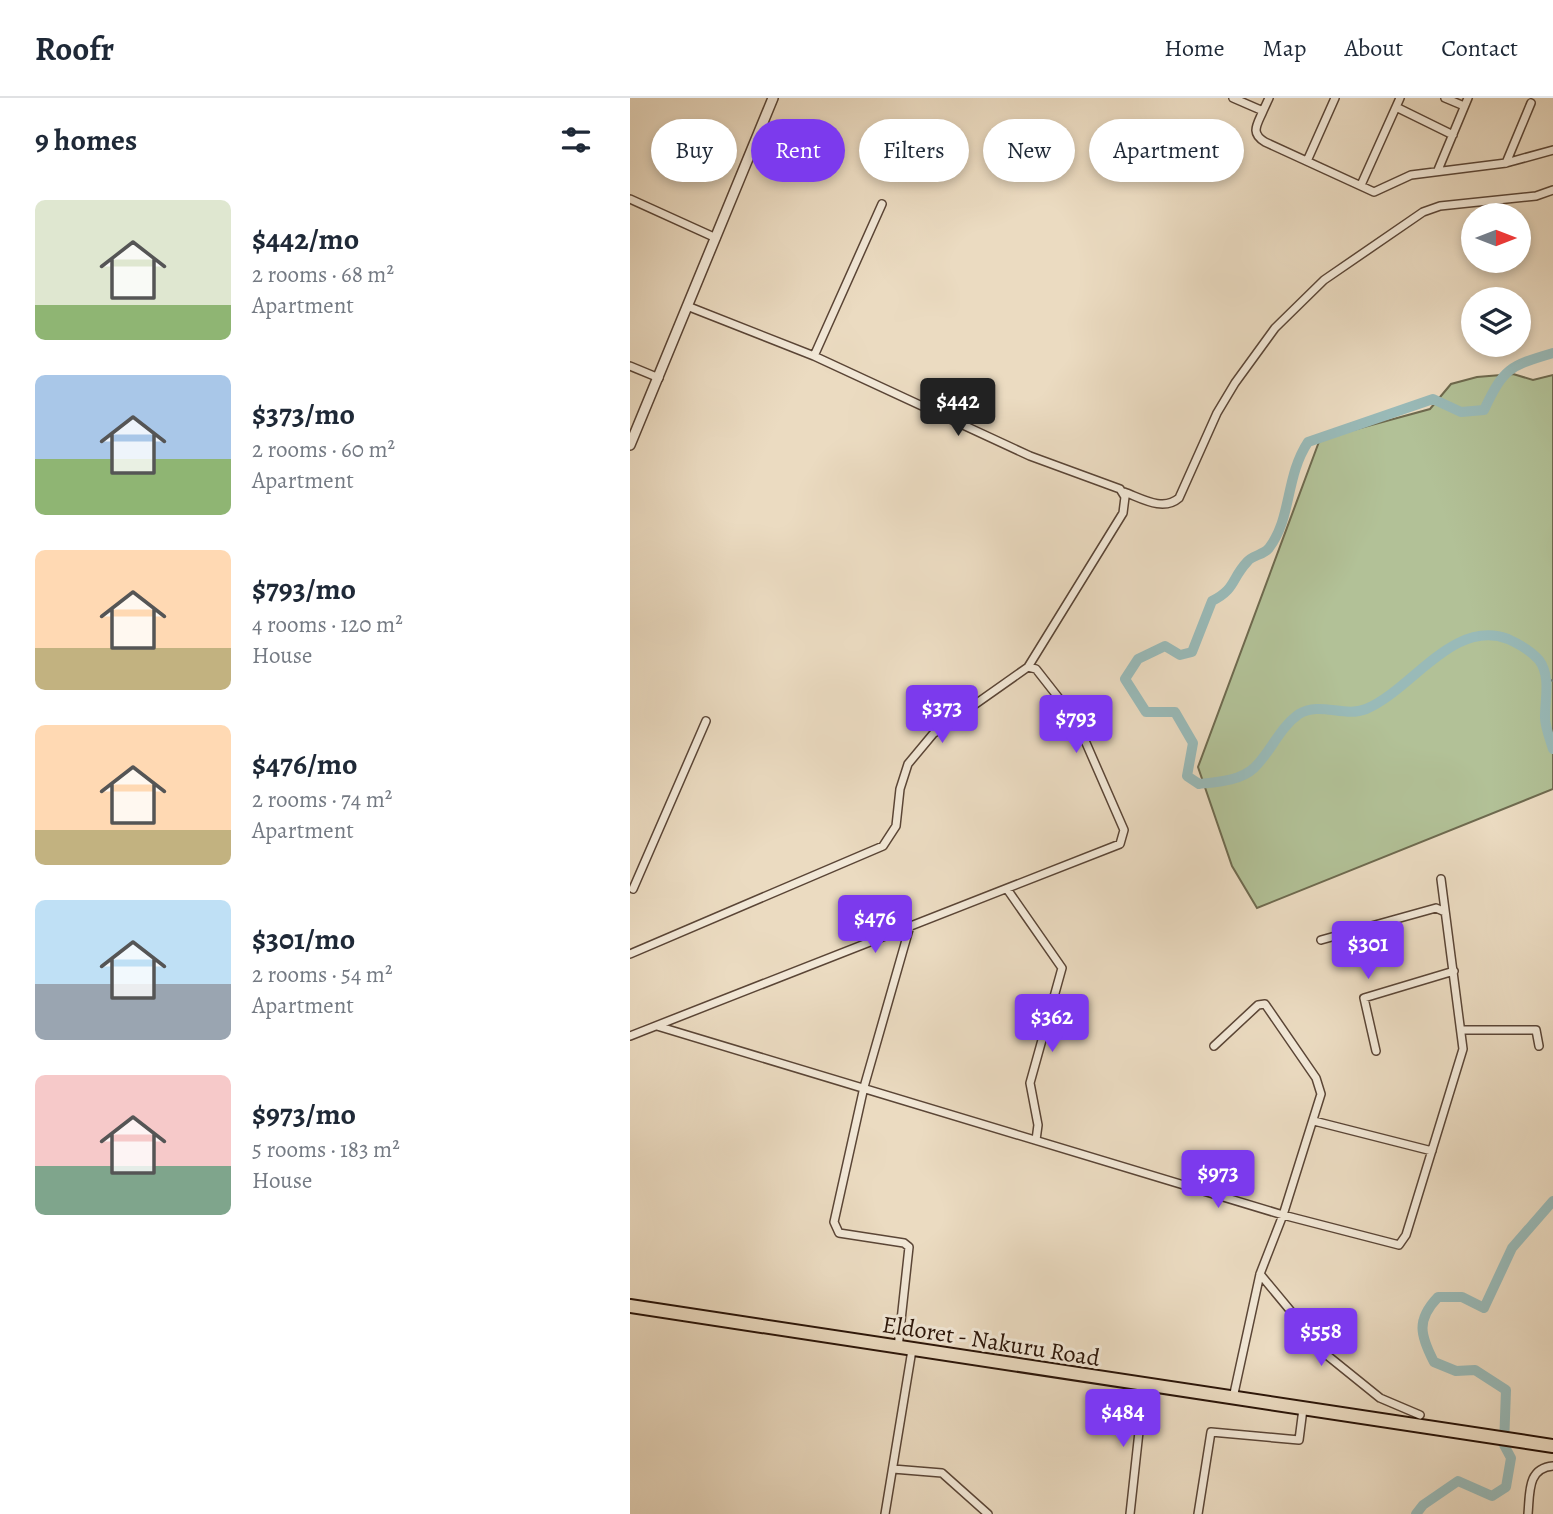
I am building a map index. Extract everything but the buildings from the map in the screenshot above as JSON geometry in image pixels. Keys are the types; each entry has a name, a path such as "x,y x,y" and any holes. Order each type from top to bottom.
{"highway":[{"name":"Eldoret - Nakuru Road","path":"630,1306 1553,1446"}],"street":[{"path":"630,445 774,98"},
{"path":"1233,98 1263,111"},
{"path":"1269,98 1256,128 1257,137 1374,192 1381,191 1411,174 1506,163 1553,150"},
{"path":"1307,161 1335,98"},
{"path":"1445,98 1464,106"},
{"path":"1438,170 1468,98"},
{"path":"1361,185 1398,101 1453,135"},
{"path":"1506,163 1531,103"},
{"path":"687,306 814,356 1030,456 1163,505 1179,498 1217,413 1275,328 1324,280 1404,223 1440,206 1536,196 1553,190"},
{"path":"630,199 716,237"},
{"path":"814,356 882,204"},
{"path":"630,366 659,378"},
{"path":"630,954 883,846 896,826 900,789 908,764 933,734 1028,667 1123,513 1124,492"},
{"path":"630,1036 1111,850 1120,844 1124,835 1076,720 1036,669 1028,667"},
{"path":"631,892 706,721"},
{"path":"657,1026 1283,1215 1399,1245 1406,1235 1463,1049 1441,879"},
{"path":"1007,889 1062,968 1030,1083 1038,1125 1036,1140"},
{"path":"1321,940 1436,908 1445,912"},
{"path":"898,1348 909,1247 904,1243 839,1233 834,1222 864,1087 909,926"},
{"path":"1376,1051 1364,998 1454,971"},
{"path":"1214,1046 1258,1006 1269,1007 1317,1078 1321,1094 1283,1215 1260,1274 1233,1398"},
{"path":"1462,1030 1536,1030 1539,1046"},
{"path":"1314,1121 1432,1151"},
{"path":"1260,1274 1328,1356 1380,1398 1420,1415"},
{"path":"885,1514 912,1350"},
{"path":"1130,1514 1144,1386"},
{"path":"1198,1514 1211,1432 1299,1440 1303,1409"},
{"path":"1528,1514 1534,1474 1540,1468 1553,1466"},
{"path":"894,1469 942,1473 988,1514"}],"green space":[{"path":"1513,374 1533,380 1553,375 1553,789 1257,908 1232,866 1198,767 1320,439 1430,409 1451,384 1477,377"}],"waterway":[{"path":"1553,353 1526,361 1510,371 1497,385 1484,410 1461,412 1433,399 1308,442 1295,469 1282,524 1276,536 1267,550 1247,562 1229,588 1212,601 1192,652 1180,655 1165,646 1138,659 1125,679 1146,712 1175,712 1193,743 1187,776 1199,784 1235,778 1254,768 1286,726 1299,714 1315,709 1349,712 1366,709 1383,700 1451,647 1469,638 1488,635 1521,645 1543,666 1546,680 1545,721 1553,749"},
{"path":"1544,677 1553,681"},
{"path":"1416,1514 1423,1505 1458,1481 1492,1496 1506,1487 1511,1458 1504,1445 1506,1390 1475,1370 1456,1371 1434,1362 1423,1336 1423,1321 1438,1297 1462,1297 1484,1308 1512,1248 1553,1201"}]}
